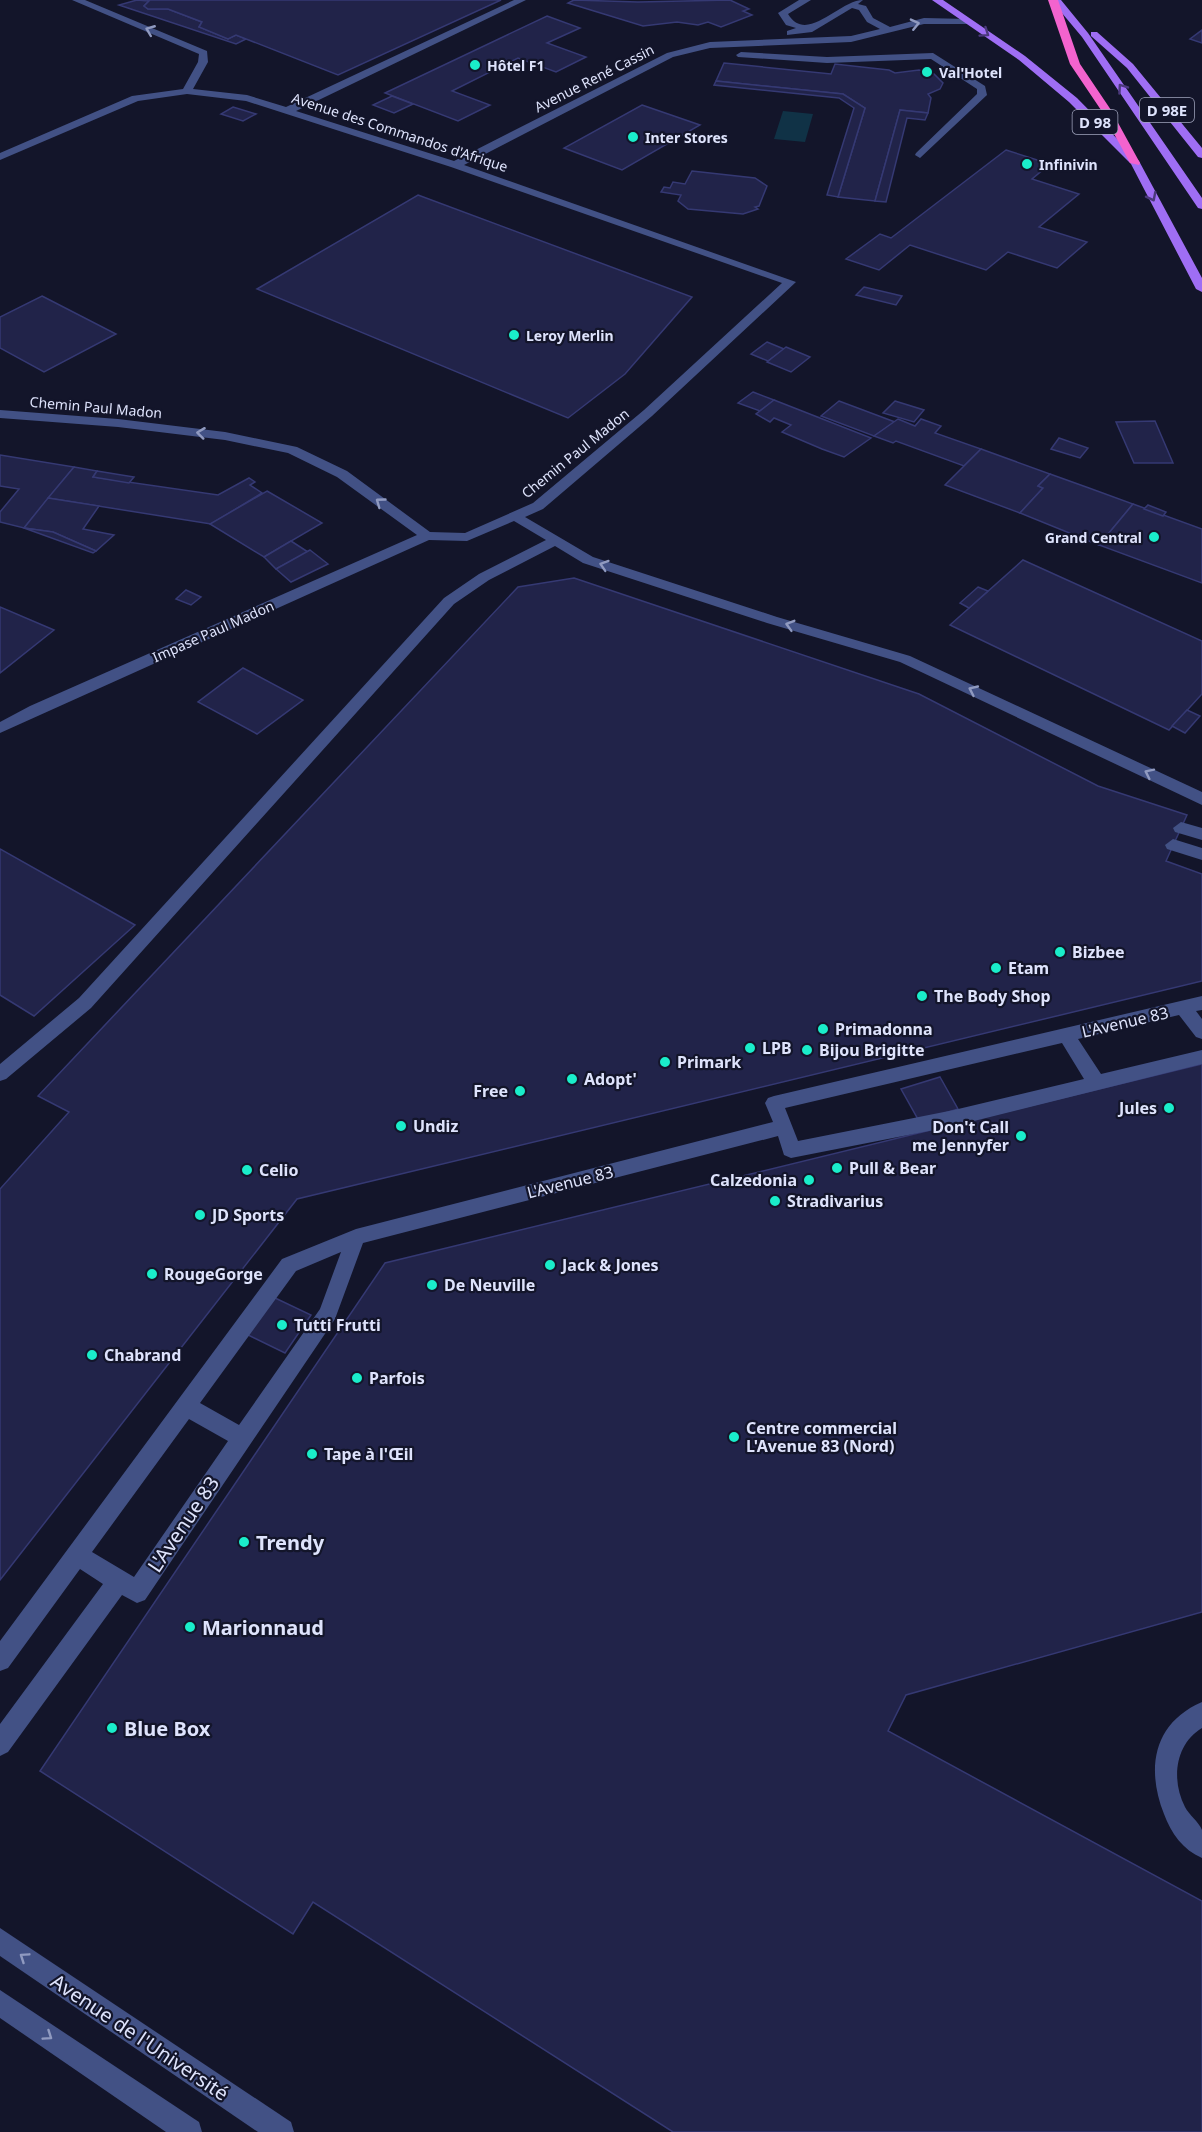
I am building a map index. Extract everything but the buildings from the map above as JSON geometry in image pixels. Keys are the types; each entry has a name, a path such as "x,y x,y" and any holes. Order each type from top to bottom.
{"highway":[{"path":"1054,0 1075,63 1106,110 1135,163"}],"main road":[{"name":"D 98","path":"937,0 1022,58 1073,100 1135,163 1202,289"},
{"path":"1054,0 1066,9 1202,206"},
{"name":"D 98E","path":"1066,9 1130,66 1202,155"}],"street":[{"path":"77,0 204,53 203,62 187,90"},
{"path":"287,111 520,0"},
{"path":"806,0 783,13 789,23 826,40"},
{"name":"Avenue René Cassin","path":"753,42 824,23 854,3 864,8 866,16 874,24 891,30"},
{"name":"Avenue René Cassin","path":"455,165 669,55 710,45 851,39 924,21 966,21"},
{"path":"851,39 860,59"},
{"path":"741,55 860,59 933,56 982,88 982,95 920,155"},
{"name":"Avenue des Commandos d'Afrique","path":"0,157 136,98 187,90 247,98 455,165 790,282"},
{"name":"Chemin Paul Madon","path":"0,414 118,423 213,434 292,450 342,474 427,536 467,537 538,506 648,413 790,282"},
{"path":"516,517 588,560 772,620 905,659 1202,799"},
{"name":"Impase Paul Madon","path":"0,728 35,710 427,536"},
{"path":"0,1074 85,1003 449,601 484,577 555,541"},
{"path":"1181,828 1202,834"},
{"path":"1173,845 1202,854"},
{"name":"L'Avenue 83","path":"1202,1003 774,1103 790,1150 954,1118 1202,1057"},
{"name":"L'Avenue 83","path":"1183,1008 1202,1032"},
{"name":"L'Avenue 83","path":"1066,1035 1097,1083"},
{"name":"L'Avenue 83","path":"0,1660 289,1265 356,1237 784,1127"},
{"name":"L'Avenue 83","path":"76,1555 137,1592 328,1313 356,1237"},
{"path":"185,1406 242,1438"},
{"path":"0,1744 119,1581"},
{"path":"1202,1714 1181,1726 1170,1744 1164,1768 1168,1793 1179,1818 1202,1846"},
{"name":"Avenue de l'Université","path":"0,1941 281,2132"},
{"path":"0,2003 189,2132"}],"water":[{"path":"783,111 813,114 805,142 774,139"}],"place":[{"name":"Hôtel F1","path":"475,65"},
{"name":"Val'Hotel","path":"927,72"},
{"name":"Inter Stores","path":"633,137"},
{"name":"Infinivin","path":"1027,164"},
{"name":"Leroy Merlin","path":"514,335"},
{"name":"Grand Central","path":"1154,537"},
{"name":"Bizbee","path":"1060,952"},
{"name":"Etam","path":"996,968"},
{"name":"The Body Shop","path":"922,996"},
{"name":"Primadonna","path":"823,1029"},
{"name":"LPB","path":"750,1048"},
{"name":"Bijou Brigitte","path":"807,1050"},
{"name":"Primark","path":"665,1062"},
{"name":"Adopt'","path":"572,1079"},
{"name":"Free","path":"520,1091"},
{"name":"Jules","path":"1169,1108"},
{"name":"Undiz","path":"401,1126"},
{"name":"Don't Call me Jennyfer","path":"1021,1136"},
{"name":"Pull & Bear","path":"837,1168"},
{"name":"Celio","path":"247,1170"},
{"name":"Calzedonia","path":"809,1180"},
{"name":"Stradivarius","path":"775,1201"},
{"name":"JD Sports","path":"200,1215"},
{"name":"Jack & Jones","path":"550,1265"},
{"name":"RougeGorge","path":"152,1274"},
{"name":"De Neuville","path":"432,1285"},
{"name":"Tutti Frutti","path":"282,1325"},
{"name":"Chabrand","path":"92,1355"},
{"name":"Parfois","path":"357,1378"},
{"name":"Centre commercial L'Avenue 83 (Nord)","path":"734,1437"},
{"name":"Tape à l'Œil","path":"312,1454"},
{"name":"Trendy","path":"244,1542"},
{"name":"Marionnaud","path":"190,1627"},
{"name":"Blue Box","path":"112,1728"}]}
